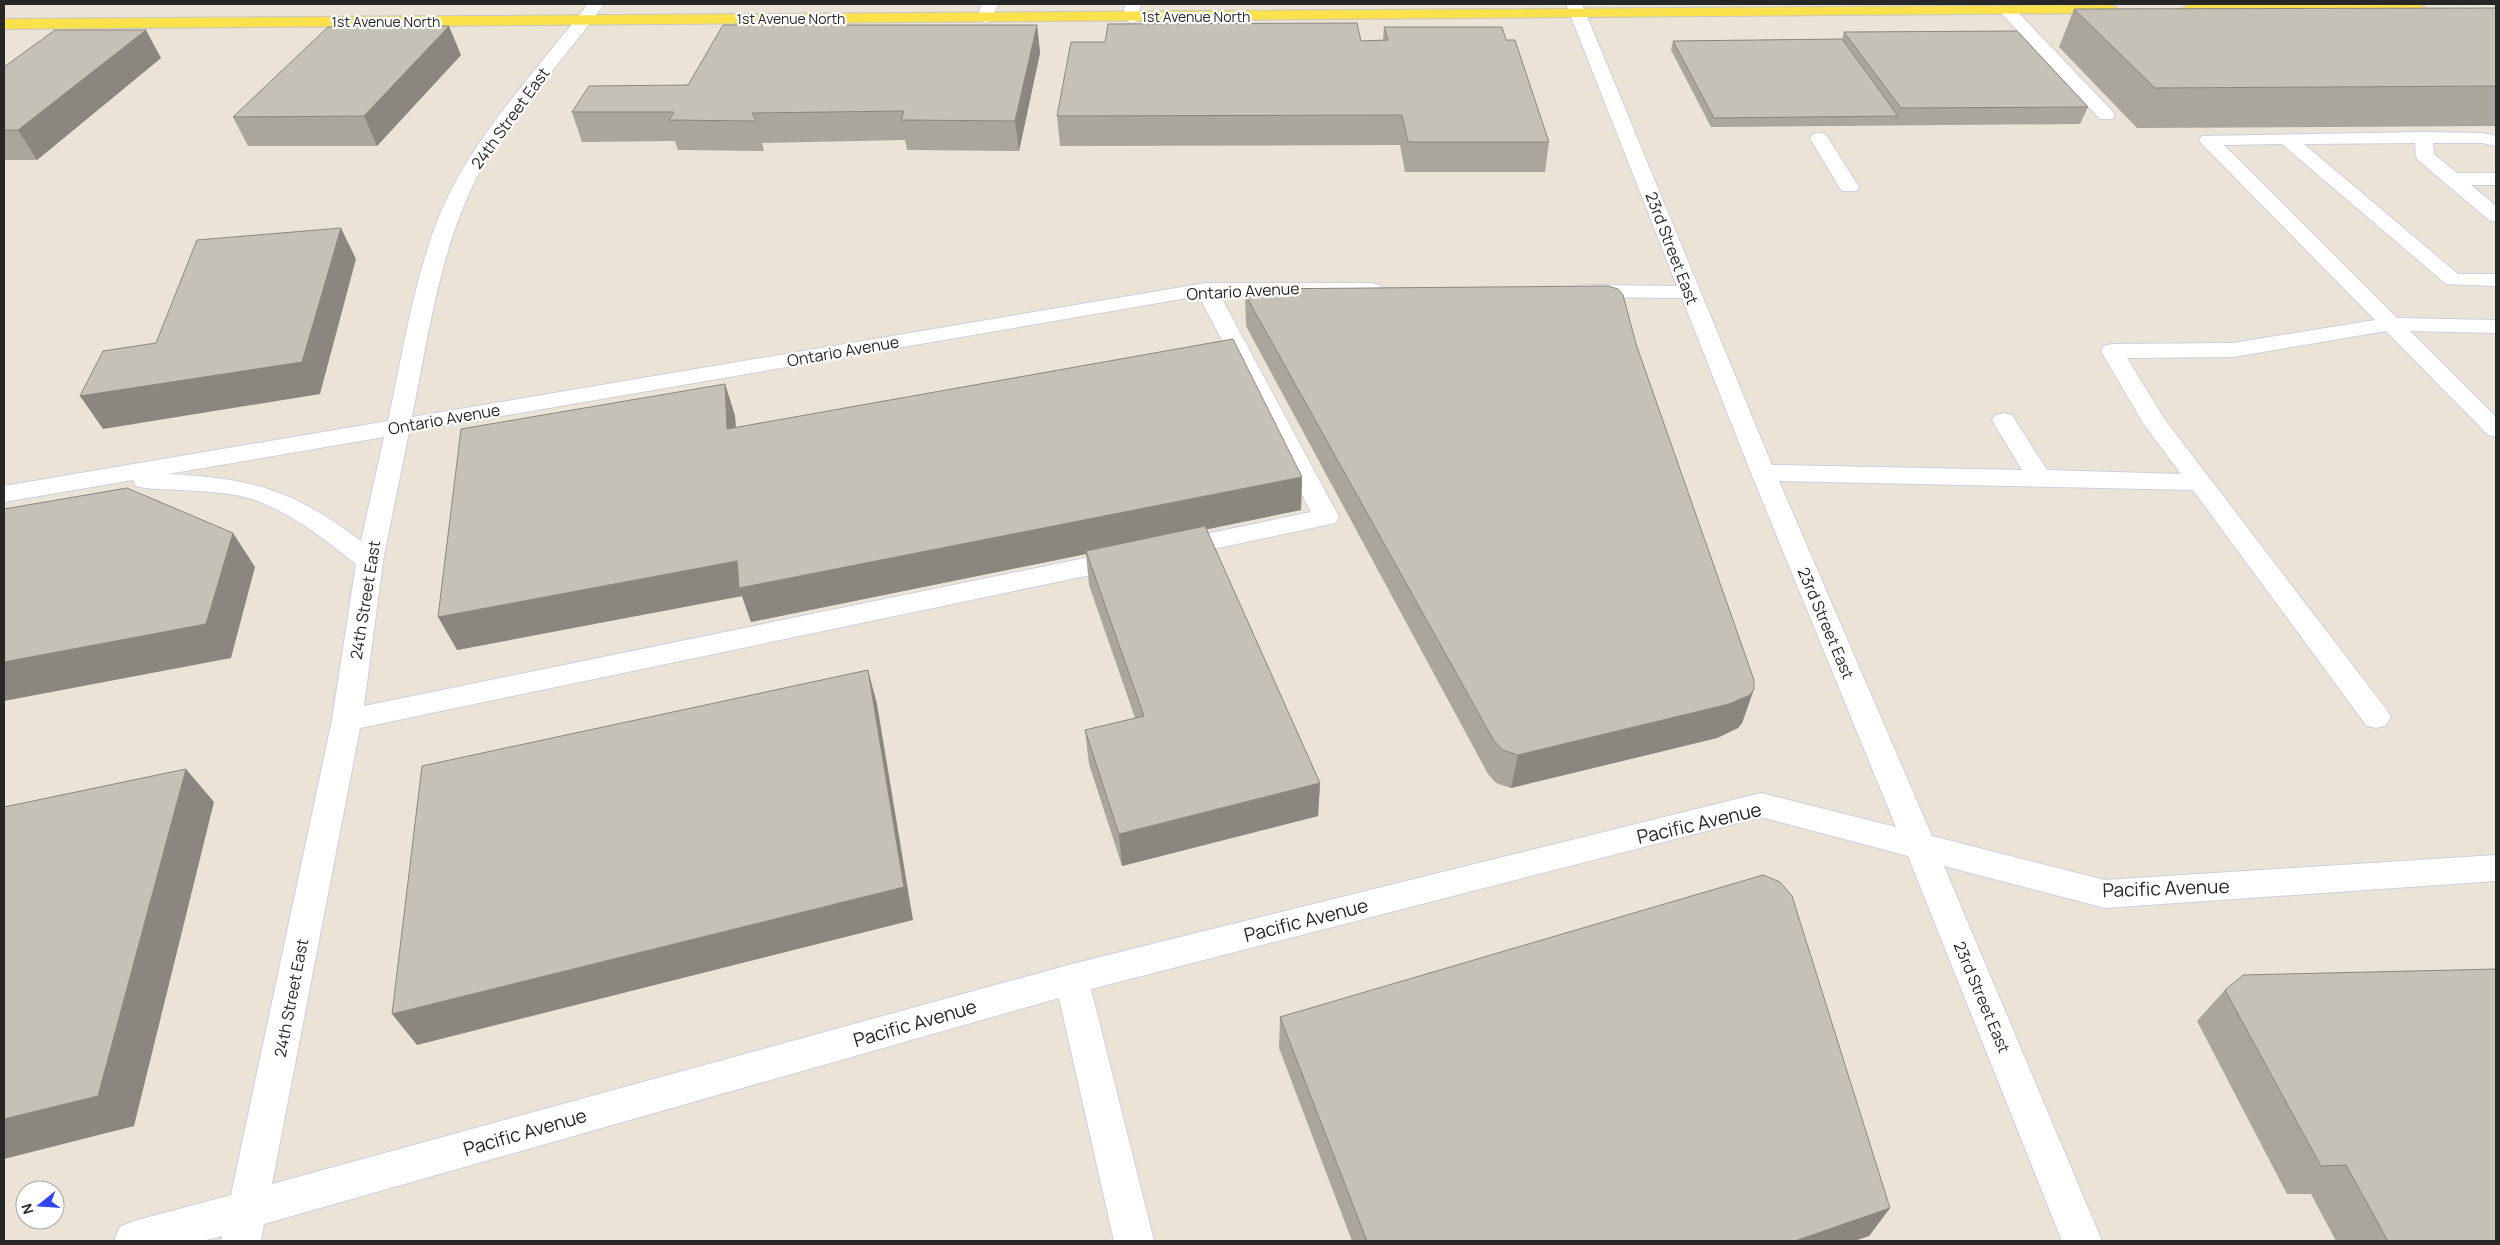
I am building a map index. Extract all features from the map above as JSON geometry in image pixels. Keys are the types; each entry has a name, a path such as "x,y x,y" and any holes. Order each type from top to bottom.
{"main road":[{"path":"2177,9 2284,6 2429,8"},
{"name":"1st Avenue North","path":"4,24 584,20 988,11 2128,10"}],"street":[{"name":"24th Street East","path":"245,1225 347,720 370,561 428,286 447,222 457,198 490,141 596,4"},
{"name":"23rd Street East","path":"1576,9 1630,138 1689,292 1763,473 1989,1010 2082,1241"},
{"path":"2008,11 2106,115"},
{"path":"2424,137 2425,156 2496,216"},
{"path":"2492,137 2208,140 2391,324 2486,408 2496,430"},
{"path":"1819,138 1849,187"},
{"path":"2288,140 2453,280 2496,280"},
{"path":"2453,179 2496,179"},
{"path":"347,720 1326,517 1206,289"},
{"name":"Ontario Avenue","path":"4,494 1206,289 1388,289"},
{"path":"1566,291 1689,292"},
{"path":"2376,717 2158,426 2112,352 2233,350 2391,324 2496,326"},
{"path":"2004,420 2039,478"},
{"path":"1763,473 2200,482"},
{"path":"106,476 238,488 273,498 317,521 370,561"},
{"name":"Pacific Avenue","path":"134,1241 245,1225 1072,979 1761,805 2105,894 2496,868"},
{"path":"1072,979 1093,1076 1134,1241"}],"building":[{"path":"2496,8 2496,86 2155,88 2074,9"},
{"path":"1357,23 1361,41 1388,40 1384,27 1502,27 1506,40 1515,40 1549,142 1408,142 1402,115 1057,116 1071,42 1105,42 1108,24"},
{"path":"723,25 1037,25 1015,121 901,120 904,111 752,113 756,121 669,120 674,112 572,112 589,86 688,85"},
{"path":"449,26 364,116 233,117 328,27"},
{"path":"55,30 146,30 18,130 4,130 4,67"},
{"path":"2017,31 2088,107 1901,108 1844,32"},
{"path":"1842,39 1898,116 1714,118 1673,41"},
{"path":"341,228 302,362 80,396 103,351 156,343 197,240"},
{"path":"1608,286 1618,289 1623,295 1636,344 1754,680 1754,689 1750,695 1729,704 1518,755 1503,750 1494,741 1245,294 1252,289"},
{"path":"1233,339 1302,477 739,588 737,561 438,617 461,429 725,384 727,429"},
{"path":"127,488 233,533 206,624 4,662 4,509"},
{"path":"1205,526 1320,783 1119,834 1085,730 1144,716 1086,551"},
{"path":"868,670 904,887 392,1014 422,766"},
{"path":"186,769 98,1096 4,1119 4,807"},
{"path":"1763,875 1780,882 1792,896 1890,1208 1795,1241 1367,1241 1280,1017"},
{"path":"2496,969 2496,1241 2388,1241 2346,1165 2321,1166 2225,990 2243,975"}]}
